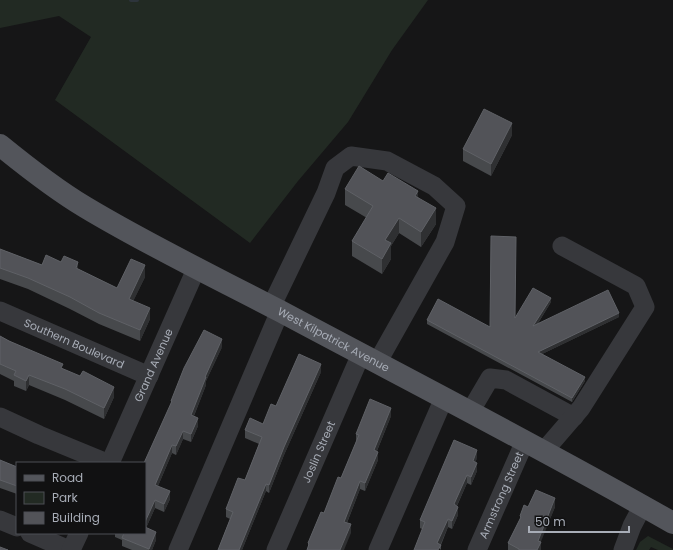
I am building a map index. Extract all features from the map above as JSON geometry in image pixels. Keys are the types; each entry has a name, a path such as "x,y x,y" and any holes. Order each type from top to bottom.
{"main road":[{"name":"West Kilpatrick Avenue","path":"0,145 25,165 84,206 544,451 673,522"}],"street":[{"name":"Joslin Street","path":"275,309 326,193 335,168 351,156 387,161 434,186 456,206 445,242 369,359 276,550"},
{"path":"544,451 581,408 645,307 636,286 562,246"},
{"name":"Grand Avenue","path":"110,462 197,267"},
{"path":"178,550 275,309"},
{"name":"Southern Boulevard","path":"0,311 149,376"},
{"path":"470,412 490,378 506,380 574,417"},
{"path":"378,550 444,398"},
{"path":"0,417 105,462"},
{"name":"Armstrong Street","path":"477,550 525,441"},
{"path":"623,550 632,526 643,505"},
{"path":"0,520 16,527"},
{"path":"32,534 70,550 78,534"}],"green space":[{"path":"0,0 428,0 392,50 348,122 298,181 250,243 55,100 91,37 59,16 0,28"},
{"path":"648,536 673,550 658,550 651,547 649,550 636,550 640,542"}],"building":[{"path":"484,109 512,123 491,164 463,149"},
{"path":"359,166 383,181 388,173 418,191 415,196 436,208 421,232 399,218 385,240 391,243 382,259 352,241 373,206 345,189"},
{"path":"491,236 516,237 515,318 533,288 551,298 533,326 608,290 619,313 538,352 585,377 572,398 427,320 438,299 490,327"},
{"path":"0,249 42,265 46,255 61,262 64,256 78,262 76,268 117,288 131,259 145,265 129,299 150,308 140,330 99,313 70,297 28,278 0,268"},
{"path":"204,330 222,339 205,377 191,415 198,418 191,434 183,431 176,446 172,445 155,485 170,491 164,504 155,500 146,520 146,462 144,462 172,401 184,368"},
{"path":"0,336 63,364 61,368 80,376 83,371 114,387 104,408 65,389 29,375 26,381 14,375 16,371 0,364"},
{"path":"299,354 321,364 284,447 269,485 266,484 239,550 218,550 233,512 226,509 238,478 245,480 262,437 245,430 250,418 263,424 271,404 276,406"},
{"path":"370,399 391,408 374,450 378,452 365,483 360,481 344,522 351,524 340,550 307,550 308,543 321,512 324,513 338,477 341,478 359,435 356,434"},
{"path":"454,440 477,450 473,461 477,463 471,477 467,475 454,504 458,507 452,521 448,519 437,543 441,545 438,550 414,550 425,522 420,520"},
{"path":"0,460 16,467 16,486 0,480"},
{"path":"536,490 555,498 538,541 541,542 537,550 519,550 508,543 521,517 520,516 524,505 528,507"},
{"path":"146,527 156,532 149,549 122,538 124,534 146,534"},
{"path":"0,547 8,550 0,550"}],"waterway":[{"path":"131,0 137,0"}]}
